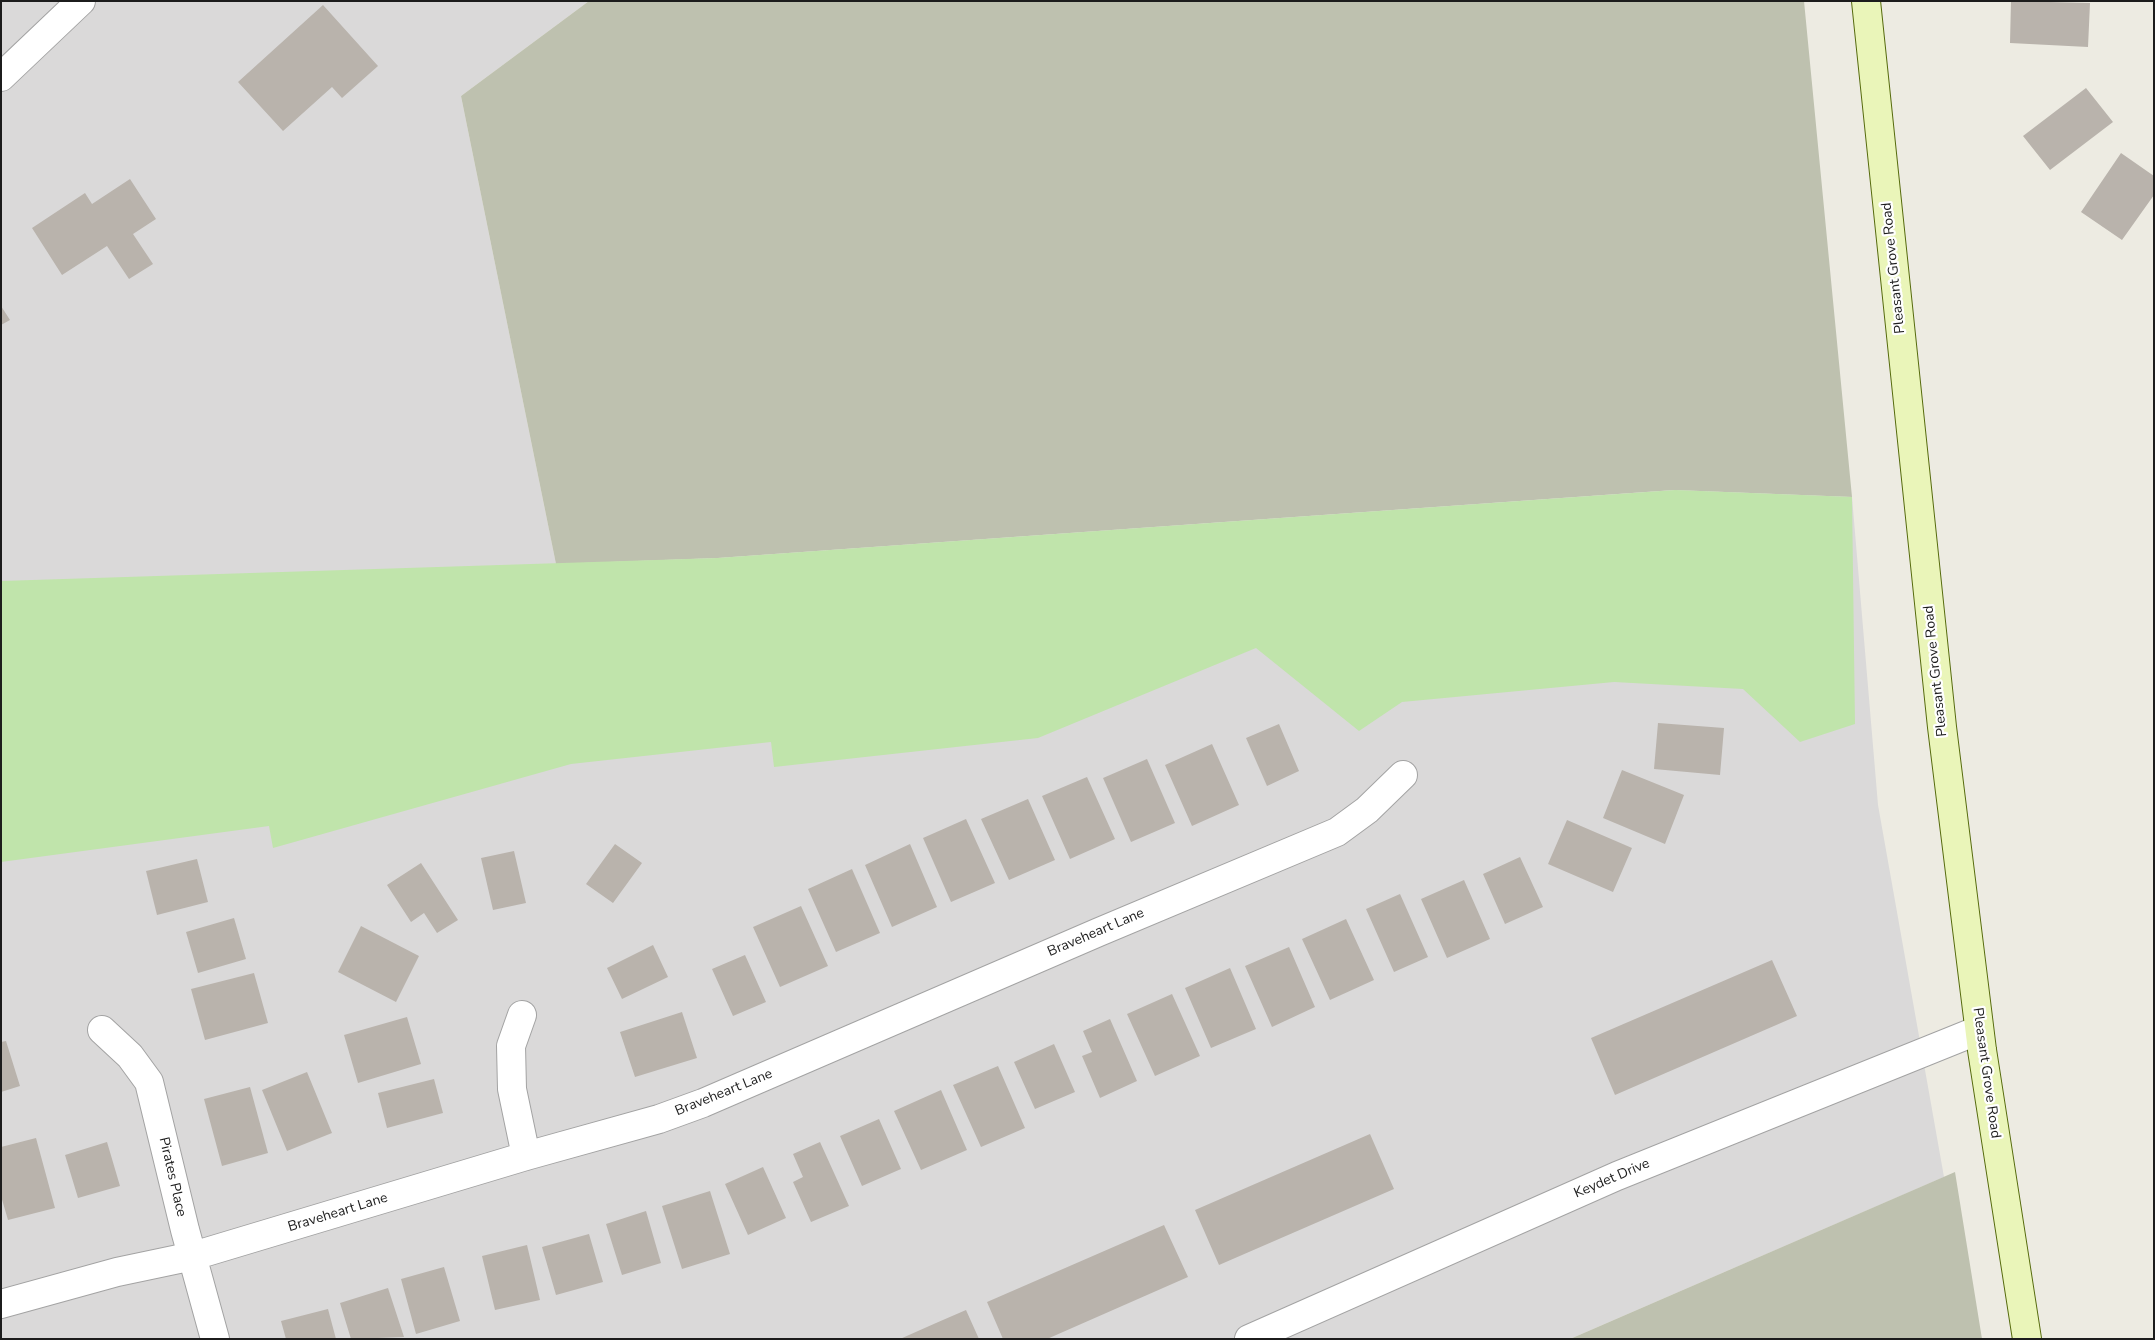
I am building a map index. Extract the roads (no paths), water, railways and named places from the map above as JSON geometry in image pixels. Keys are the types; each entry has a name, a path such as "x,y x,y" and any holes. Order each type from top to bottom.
{"street":[{"path":"1,77 81,1"},
{"name":"Pleasant Grove Road","path":"1866,1 1942,726 1980,1030 2027,1339"},
{"name":"Braveheart Lane","path":"1,1304 117,1272 194,1256 526,1156 659,1119 703,1103 1099,932 1337,832 1367,810 1403,775"},
{"path":"522,1015 511,1046 512,1089 526,1156"},
{"name":"Pirates Place","path":"102,1030 130,1056 149,1082 184,1230 194,1256 215,1339"},
{"name":"Keydet Drive","path":"1249,1339 1617,1176 1980,1030"}]}
